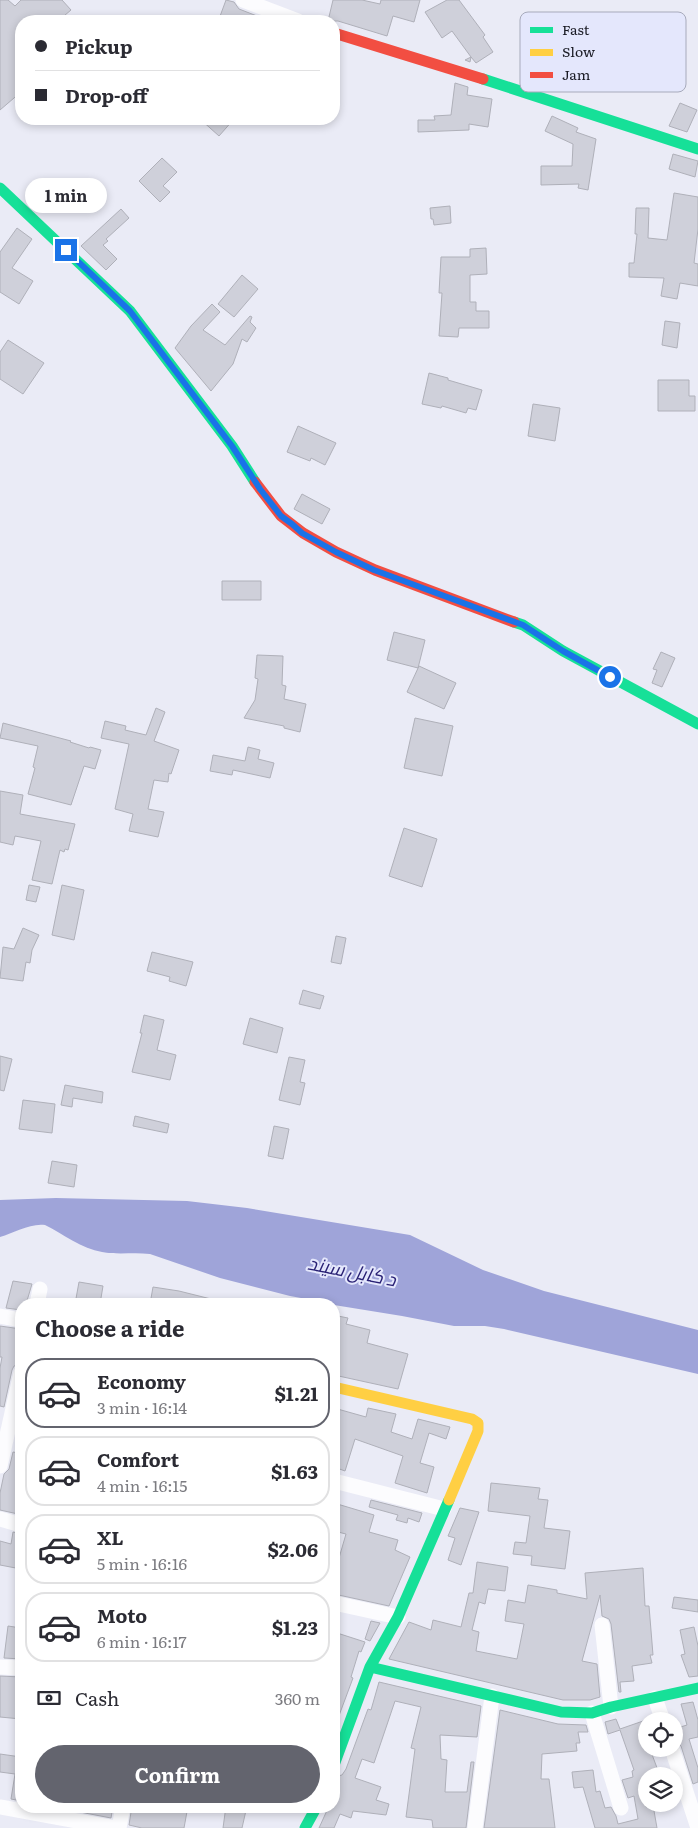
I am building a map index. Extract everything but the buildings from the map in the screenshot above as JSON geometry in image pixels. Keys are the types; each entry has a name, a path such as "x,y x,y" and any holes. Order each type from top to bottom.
{"street":[{"path":"243,0 282,15"},
{"path":"340,36 520,90"},
{"path":"526,92 698,148"},
{"path":"0,188 130,311 227,439 260,489 281,516 302,533 374,570 523,625 563,651 698,724"},
{"path":"0,1316 15,1319"},
{"path":"340,1388 472,1419 478,1423 478,1431 398,1618 370,1667 340,1749"},
{"path":"0,1466 15,1399"},
{"path":"340,1483 444,1509"},
{"path":"0,1519 15,1523"},
{"path":"340,1604 398,1618"},
{"path":"602,1625 610,1707"},
{"path":"0,1667 15,1668"},
{"path":"370,1667 560,1712 592,1713 610,1707 698,1688"},
{"path":"475,1828 492,1696"},
{"path":"656,1698 660,1712"},
{"path":"592,1713 621,1808"},
{"path":"675,1757 698,1828"},
{"path":"0,1807 15,1810"},
{"path":"33,1813 115,1828"},
{"path":"119,1828 122,1813"},
{"path":"305,1828 313,1813"}],"water":[{"name":"د کابل سيند","path":"56,1198 187,1201 247,1208 410,1235 483,1270 544,1291 698,1330 698,1374 504,1329 485,1326 454,1326 340,1306 340,1298 301,1298 290,1296 220,1278 150,1254 114,1253 95,1250 80,1245 45,1225 28,1227 0,1237 0,1200"}],"traffic: fast":[{"path":"483,79 520,91"},
{"path":"523,92 698,149"},
{"path":"0,188 130,311 232,446 255,482"},
{"path":"514,622 523,625 563,651 698,724"},
{"path":"340,1749 370,1667 398,1617 449,1500"},
{"path":"370,1667 561,1712 592,1713 698,1688"},
{"path":"305,1828 313,1813"}],"traffic: slow":[{"path":"340,1388 472,1419 478,1423 478,1431 449,1500"}],"traffic: jam":[{"path":"340,35 483,79"},
{"path":"255,482 281,516 303,533 336,552 375,570 514,622"}],"route":[{"path":"66,250 89,274 130,311 232,446 260,489 281,516 302,533 374,570 523,625 563,651 610,677"}]}
